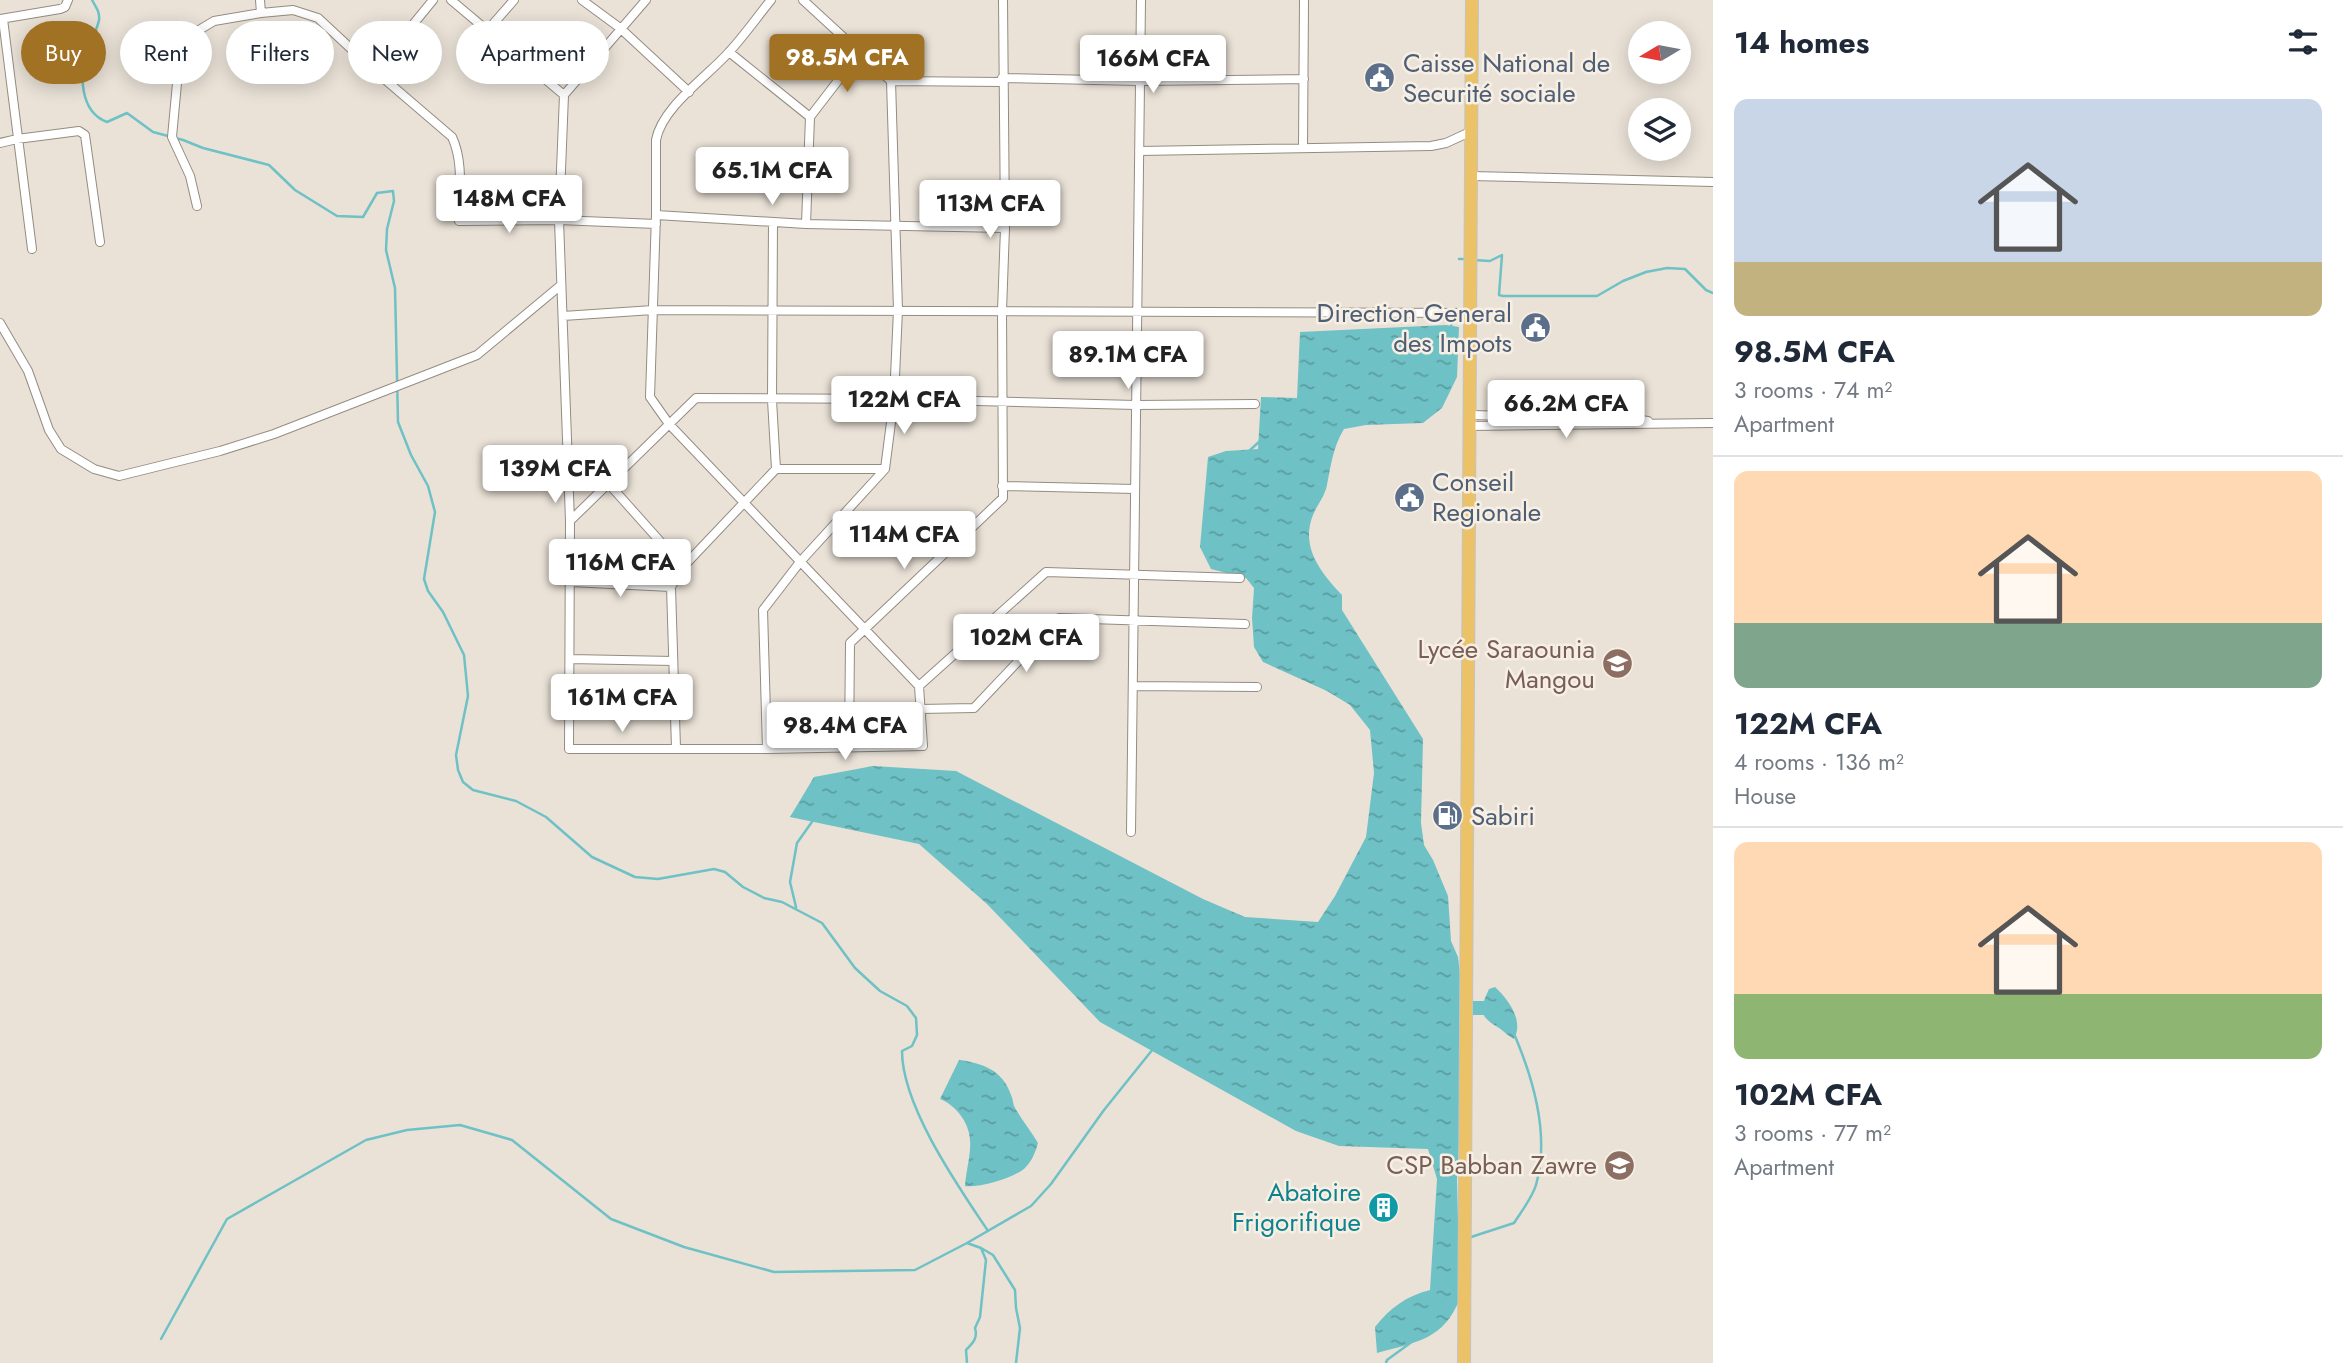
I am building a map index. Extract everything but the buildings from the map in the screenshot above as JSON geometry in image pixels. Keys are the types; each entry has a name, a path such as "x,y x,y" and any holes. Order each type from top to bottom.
{"highway":[{"path":"1464,1363 1472,0"}],"street":[{"path":"32,249 2,19 60,9 65,7 68,0"},
{"path":"260,0 261,13"},
{"path":"416,21 433,0"},
{"path":"451,0 474,21"},
{"path":"496,21 514,0"},
{"path":"582,0 620,28 689,92"},
{"path":"646,0 564,96 559,220 570,521 569,749 923,746 919,686 669,424 650,397 658,128 729,52 771,0"},
{"path":"803,0 891,81 1304,79"},
{"path":"849,747 850,643 1003,498 1003,0"},
{"path":"1131,832 1141,0"},
{"path":"1303,147 1304,0"},
{"path":"197,205 190,176 172,137 180,51 199,30 214,21 293,10 318,18 348,46"},
{"path":"729,52 810,117"},
{"path":"806,224 810,117 860,52"},
{"path":"767,749 763,610 800,562 885,469 894,399 898,310 891,81"},
{"path":"390,84 452,137 457,148 459,221 656,219 1005,228"},
{"path":"549,84 564,96"},
{"path":"0,143 79,131 85,135 88,141 100,242"},
{"path":"1139,151 1431,146 1446,143 1472,131"},
{"path":"1471,176 1713,182"},
{"path":"676,748 671,587 683,567 776,469 772,400 773,222"},
{"path":"0,323 28,371 49,430 61,449 94,469 119,476 220,451 274,434 477,355 561,285"},
{"path":"563,316 653,310 1471,313"},
{"path":"570,521 696,398 894,399 1136,405 1255,404"},
{"path":"1469,421 1633,418 1662,423 1713,423"},
{"path":"776,469 885,469"},
{"path":"608,483 683,567"},
{"path":"1002,486 1135,489"},
{"path":"919,686 1046,572 1240,578"},
{"path":"571,582 671,587"},
{"path":"920,709 974,708 1059,618 1245,624"},
{"path":"570,659 673,661"},
{"path":"1133,686 1257,687"}],"water":[{"path":"1446,325 1459,327 1457,377 1442,408 1423,423 1366,425 1344,429 1335,449 1326,489 1313,515 1309,538 1320,568 1342,595 1342,610 1423,739 1421,823 1424,845 1448,896 1451,941 1458,957 1462,990 1457,1180 1460,1298 1446,1323 1437,1331 1416,1342 1377,1353 1375,1327 1406,1299 1430,1290 1437,1179 1428,1149 1339,1146 1296,1131 1100,1022 987,904 919,844 790,817 814,777 873,766 956,771 1203,899 1245,917 1318,922 1366,837 1374,773 1370,730 1350,705 1327,691 1263,662 1254,647 1254,588 1246,578 1211,569 1200,547 1208,457 1226,451 1258,449 1261,397 1297,398 1300,332"},
{"path":"1495,987 1514,1011 1517,1032 1514,1039 1484,1016 1482,1008 1489,989"},
{"path":"959,1060 991,1069 1003,1079 1014,1106 1038,1143 1027,1165 1020,1172 1005,1179 965,1186 970,1148 968,1130 958,1112 940,1099"}],"waterway":[{"path":"92,0 99,20 84,61 83,81 87,101 98,117 107,122 127,113 153,132 269,165 295,190 337,216 363,217 377,193 393,191 394,201 387,229 386,250 395,288 398,422 411,455 428,486 435,512 424,579 464,655 468,696 456,755 463,782 473,790 516,801 546,817 592,857 635,877 658,879 714,869 725,872 743,887 764,898 782,902 822,923 855,968 880,991 907,1006 916,1018 917,1035 912,1046 902,1051 904,1073 911,1096 934,1145 988,1231"},
{"path":"1473,260 1490,261 1502,255 1499,295 1503,296 1597,296 1623,281 1646,272 1667,268 1685,269 1706,290 1713,293"},
{"path":"1459,259 1467,259"},
{"path":"1451,327 1453,313"},
{"path":"1249,451 1260,441"},
{"path":"796,907 790,882 797,843 814,819"},
{"path":"1454,1008 1491,1008"},
{"path":"1468,1238 1514,1223 1536,1185 1540,1166 1541,1128 1534,1090 1515,1036"},
{"path":"161,1339 227,1219 366,1140 407,1130 460,1125 512,1140 611,1219 684,1247 774,1272 915,1270 1031,1206 1051,1184 1104,1110 1153,1049"},
{"path":"967,1243 981,1248 986,1260 980,1317 974,1340 966,1350 967,1363"},
{"path":"981,1248 993,1255 1015,1290 1020,1328 1016,1363"},
{"path":"1386,1363 1413,1341"}],"place":[{"name":"Caisse National de Securité sociale","path":"1380,78"},
{"name":"Direction General des Impots","path":"1535,328"},
{"name":"Conseil Regionale","path":"1409,497"},
{"name":"Lycée Saraounia Mangou","path":"1618,664"},
{"name":"Sabiri","path":"1448,816"},
{"name":"CSP Babban Zawre","path":"1620,1165"},
{"name":"Abatoire Frigorifique","path":"1384,1207"}]}
